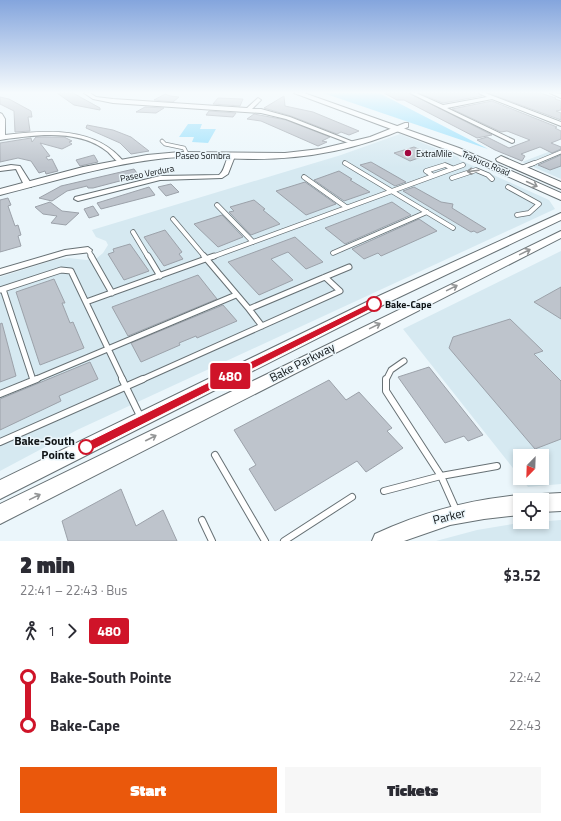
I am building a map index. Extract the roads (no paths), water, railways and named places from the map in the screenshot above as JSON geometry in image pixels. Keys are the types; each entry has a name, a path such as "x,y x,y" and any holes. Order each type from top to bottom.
{"main road":[{"name":"Trabuco Road","path":"376,118 465,145 561,186"},
{"name":"Trabuco Road","path":"379,118 500,169 561,197"},
{"name":"Paseo Sombra","path":"0,192 120,162 158,156 187,154 269,156 301,154 353,143 402,127"},
{"path":"456,150 465,158 466,162 463,165 475,165 500,169"},
{"name":"Bake Parkway","path":"0,490 386,298 561,216"},
{"name":"Bake Parkway","path":"0,514 561,234"},
{"path":"549,503 561,502"},
{"name":"Parker","path":"382,541 401,531 458,513 513,506"}],"street":[{"path":"2,118 1,138 50,134 82,138 107,147 113,152 120,162"},
{"path":"288,118 353,143"},
{"path":"467,118 512,140"},
{"path":"546,118 561,124"},
{"name":"Paseo Verdura","path":"78,199 160,178 181,176 211,178 220,177 225,174 232,156"},
{"path":"0,169 11,167 18,168 28,185"},
{"path":"0,272 65,252 88,250"}],"lane":[{"path":"162,141 165,144 184,148 187,154"},
{"path":"521,168 561,152"},
{"path":"345,163 453,228"},
{"path":"432,175 426,171 445,165 452,168"},
{"path":"86,302 463,165"},
{"path":"452,178 476,170 488,175 492,179"},
{"path":"304,177 346,207"},
{"path":"508,188 539,204 529,213 517,215"},
{"path":"218,205 253,242"},
{"path":"333,253 427,212"},
{"path":"173,220 262,326"},
{"path":"133,232 160,276"},
{"path":"88,250 112,293"},
{"path":"249,310 349,267"},
{"path":"33,380 2,289 66,270 71,271 142,420"},
{"path":"0,442 340,291 325,277"},
{"path":"0,394 236,295"},
{"path":"404,361 390,370 384,381 386,391 441,476 458,513"},
{"path":"215,455 265,541"},
{"path":"384,491 441,476 497,466"},
{"path":"284,541 352,497"},
{"path":"202,520 212,541"}],"place":[{"name":"ExtraMile","path":"408,153"},
{"name":"Bake-Cape","path":"374,304"},
{"name":"Bake-South Pointe","path":"86,447"}]}
